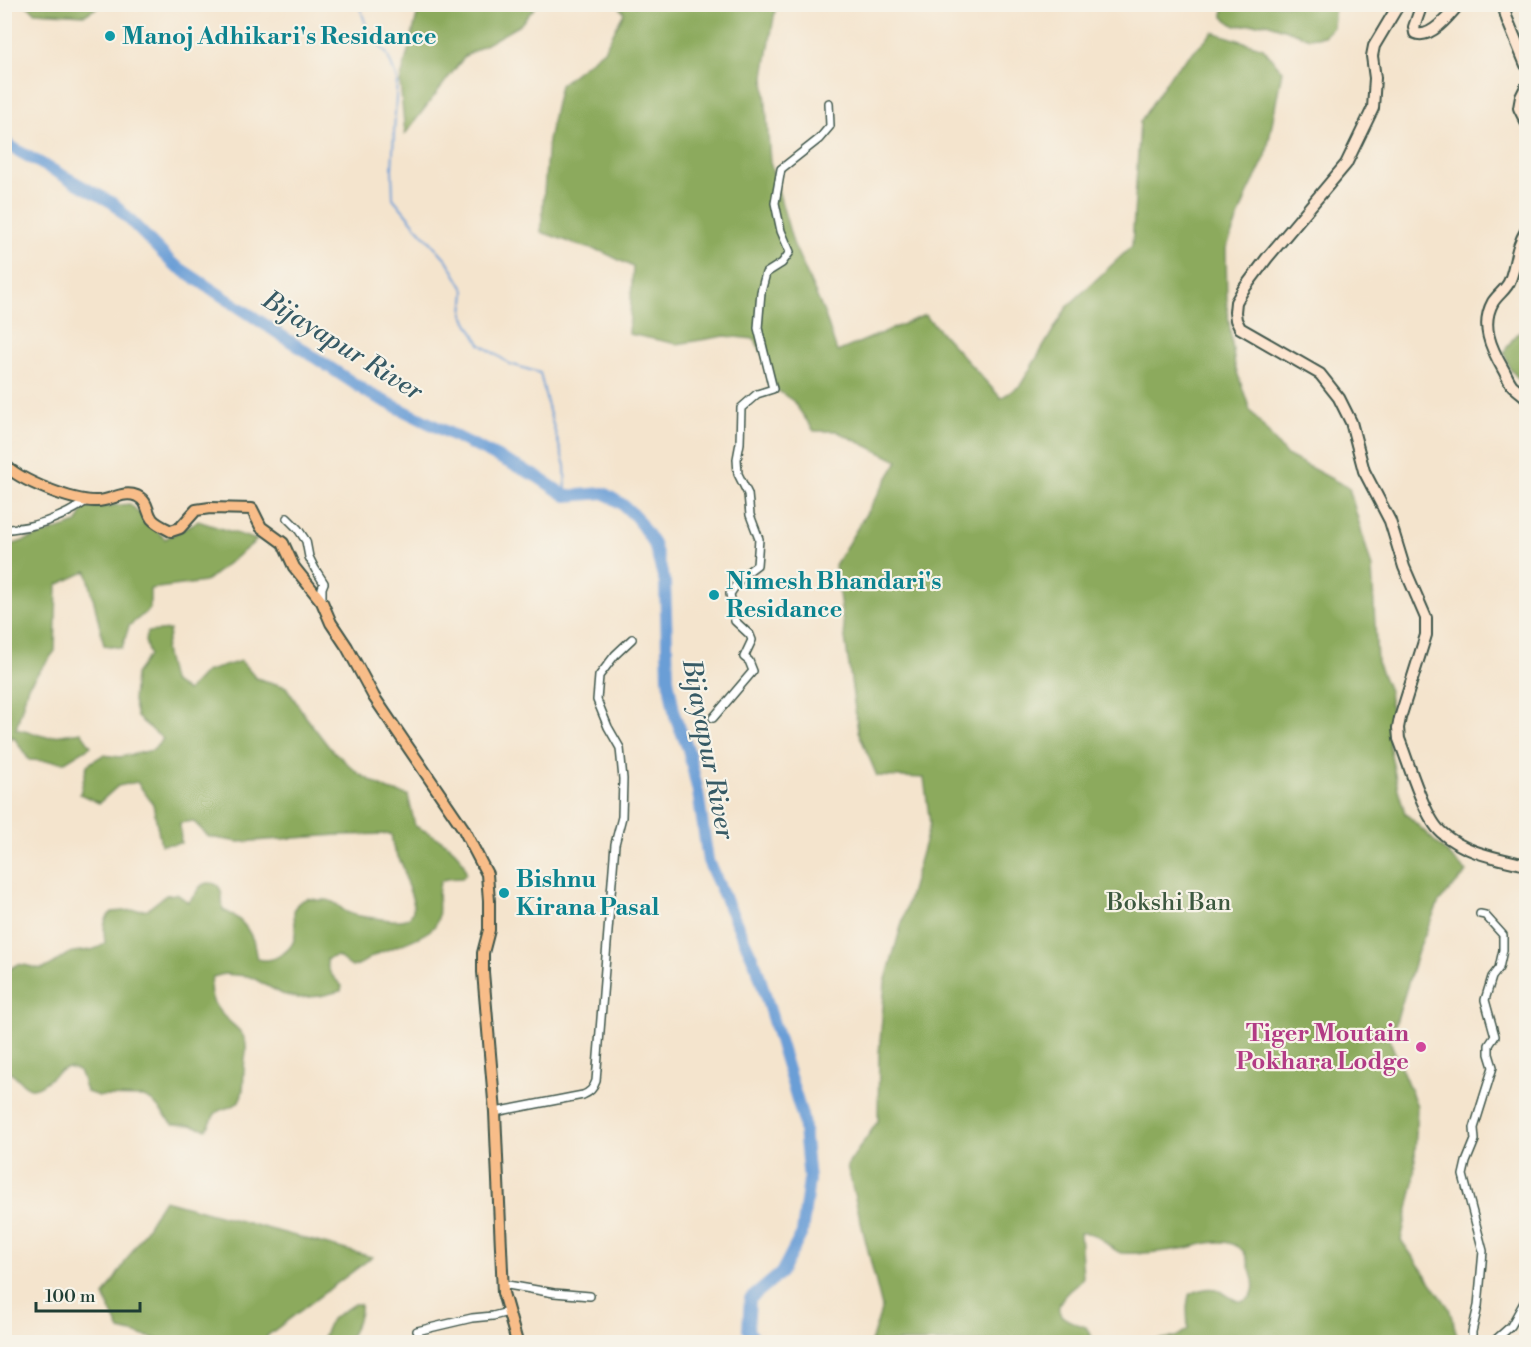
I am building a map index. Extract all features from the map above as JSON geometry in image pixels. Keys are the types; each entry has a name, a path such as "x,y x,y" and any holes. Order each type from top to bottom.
{"main road":[{"path":"1399,4 1374,46 1372,56 1375,78 1372,108 1346,164 1267,258 1236,302 1234,312 1240,328 1320,374 1340,398 1351,422 1364,471 1390,522 1404,567 1426,618 1426,635 1398,728 1399,739 1431,818 1439,831 1460,846 1487,856 1527,865"},
{"path":"1422,4 1414,27 1415,33 1419,35 1424,35 1437,27 1452,14 1459,4"},
{"path":"1503,4 1527,65"},
{"path":"1527,87 1519,105 1527,122"},
{"path":"1527,231 1520,241 1510,281 1493,302 1487,324 1492,349 1513,386 1527,397"},
{"path":"4,464 26,480 59,493 103,501 130,494 136,496 148,507 152,519 171,531 180,528 196,510 252,509 261,526 283,543 294,567 322,602 331,623 374,697 463,828 487,874 489,930 483,953 483,972 495,1112 502,1284 518,1342"}],"street":[{"path":"713,718 753,671 744,657 752,640 750,635 735,621 730,594 745,574 757,565 759,539 750,515 748,494 738,474 737,459 741,408 758,394 773,389 758,328 761,292 766,273 782,263 790,252 780,231 775,203 781,169 819,139 830,126 829,103"},
{"path":"4,530 35,525 58,518 70,513 88,500"},
{"path":"287,518 306,541 309,557 324,583 322,602"},
{"path":"495,1112 583,1095 594,1088 615,844 622,817 623,779 620,748 597,700 599,676 615,655 632,639"},
{"path":"1472,1342 1472,1332 1479,1306 1484,1251 1463,1175 1474,1140 1476,1119 1493,1067 1489,1045 1495,1036 1485,1000 1492,977 1499,968 1503,950 1503,935 1485,915 1480,914"},
{"path":"502,1284 554,1293 590,1296"},
{"path":"1493,1342 1511,1326 1527,1299"},
{"path":"417,1331 508,1312"}],"green space":[{"path":"1223,4 1335,5 1333,27 1324,36 1309,38 1267,23 1235,26 1223,17"},
{"path":"26,5 101,5 85,15 35,12"},
{"path":"422,5 537,5 520,25 465,56 405,134 400,82 419,8"},
{"name":"Bokshi Ban","path":"618,5 776,5 764,76 770,162 793,243 825,315 837,352 925,315 1001,398 1020,386 1067,307 1132,246 1140,122 1172,73 1213,32 1263,48 1282,71 1266,156 1247,195 1226,249 1227,307 1235,366 1250,410 1285,454 1349,488 1372,568 1377,662 1389,691 1392,720 1389,745 1405,813 1467,872 1439,902 1419,948 1390,1041 1417,1106 1414,1182 1401,1240 1449,1308 1459,1342 1146,1342 1176,1337 1188,1329 1189,1295 1195,1292 1213,1289 1220,1290 1240,1301 1249,1298 1254,1289 1254,1283 1243,1251 1230,1243 1213,1242 1159,1252 1121,1253 1097,1236 1080,1233 1083,1277 1063,1298 1059,1304 1059,1310 1071,1322 1086,1327 1092,1337 1092,1342 871,1342 882,1307 847,1166 878,1121 879,1054 885,983 930,824 924,778 877,776 858,731 835,565 898,461 836,431 814,431 793,401 777,390 764,355 754,339 725,336 677,344 629,334 633,267 603,252 541,232 548,140 560,85 604,50 624,13"},
{"path":"1526,325 1526,387 1510,369 1504,352"},
{"path":"130,504 165,539 198,521 257,540 205,582 150,589 150,609 129,626 122,648 104,645 87,571 57,585 55,651 28,686 16,729 47,737 81,732 91,746 65,762 29,760 13,736 5,743 5,547 77,523 84,508"},
{"path":"170,630 165,650 172,681 187,691 205,672 241,661 256,678 286,687 329,747 359,774 388,790 408,795 415,826 447,844 460,858 466,874 462,878 441,881 438,892 438,919 432,929 352,967 337,956 327,959 329,971 342,986 341,991 298,998 282,994 247,976 224,974 213,977 210,990 213,1001 220,1012 241,1033 246,1050 241,1097 234,1106 220,1110 206,1129 173,1124 152,1101 144,1097 99,1096 87,1092 80,1073 72,1068 60,1071 37,1087 31,1088 25,1085 5,1069 5,1040 9,1029 5,1026 5,974 16,965 44,968 69,953 97,948 105,943 105,922 112,912 148,909 166,895 177,894 188,902 206,883 218,886 223,910 244,925 253,940 257,959 263,960 277,957 293,942 294,913 296,907 305,899 328,900 347,912 362,917 394,920 411,916 413,902 402,864 393,847 391,834 239,842 209,837 193,821 180,823 181,843 161,845 153,804 137,782 118,786 99,803 80,794 87,765 103,755 120,757 153,750 163,739 137,717 133,701 135,674 149,655 145,641 147,632"},
{"path":"164,1200 372,1257 267,1336 266,1342 169,1342 120,1330 104,1296"},
{"path":"354,1304 360,1304 360,1314 347,1342 321,1342 331,1319"}],"waterway":[{"path":"359,4 368,31 387,54 397,79 392,169 393,198 447,260 465,291 463,314 480,344 510,364 540,373 565,466 566,496"},
{"name":"Bijayapur River","path":"4,142 113,203 172,263 370,394 536,476 566,496 604,493 622,504 636,517 654,544 665,583 668,678 675,716 688,749 698,792 708,861 757,968 803,1119 809,1180 802,1233 781,1273 750,1299 748,1330 756,1342"}],"place":[{"name":"Manoj Adhikari's Residance","path":"110,36"},
{"name":"Nimesh Bhandari's Residance","path":"714,595"},
{"name":"Bishnu Kirana Pasal","path":"504,893"},
{"name":"Tiger Moutain Pokhara Lodge","path":"1421,1047"}]}
